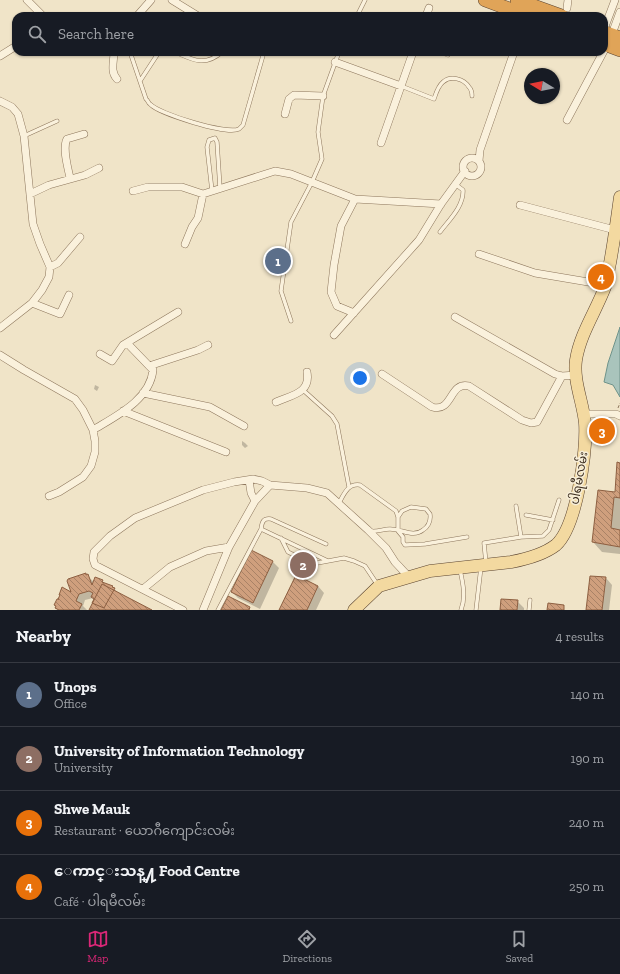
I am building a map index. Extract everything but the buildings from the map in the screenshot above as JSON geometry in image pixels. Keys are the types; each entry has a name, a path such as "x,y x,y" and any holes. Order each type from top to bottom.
{"highway":[{"path":"485,0 516,12"},
{"path":"517,0 566,8"},
{"path":"609,37 620,50"}],"main road":[{"name":"ပါရမီလမ်း","path":"354,610 379,586 430,571 511,562 546,552 557,544 565,533 572,515 582,466 585,439 583,414 576,375 576,360 580,345 606,285 620,197"}],"street":[{"path":"27,0 39,12"},
{"path":"140,12 151,0"},
{"path":"172,0 192,12"},
{"path":"609,37 614,0"},
{"path":"428,12 429,8"},
{"path":"609,37 620,12"},
{"path":"0,56 12,48"},
{"path":"114,56 113,71 114,76 117,79"},
{"path":"381,143 412,56"},
{"path":"479,161 475,158 469,159 464,165 465,171 469,175 477,174 481,169 479,161 480,150 513,56"},
{"path":"567,120 599,56"},
{"path":"335,62 401,86"},
{"path":"285,114 289,99 294,94 323,96"},
{"path":"0,101 12,106 18,114 24,136 33,224 50,267 49,277 42,290 32,303 0,328"},
{"path":"70,178 67,163 66,142 68,139 84,134"},
{"path":"30,194 49,185 85,175 99,168"},
{"path":"133,191 148,187 182,187 204,194 275,171 291,174 355,199 441,204"},
{"path":"334,335 419,240 441,204 465,171"},
{"path":"186,244 190,231 198,218 204,194"},
{"path":"354,313 337,306 331,292 341,226 355,199"},
{"path":"520,205 615,230"},
{"path":"50,267 58,263 80,237"},
{"path":"479,254 535,272 606,285"},
{"path":"32,303 60,314 68,295"},
{"path":"100,354 112,361 124,345 178,312"},
{"path":"455,317 496,342 555,374 562,376 576,375"},
{"path":"93,430 140,399 152,378 151,368 127,343"},
{"path":"151,368 208,345"},
{"path":"0,355 75,399 83,410 93,430 95,446 91,466 83,477 59,492 49,496"},
{"path":"276,402 303,390 308,383 307,372"},
{"path":"382,374 432,407 438,409 444,407 458,387 463,384 469,386 522,420 531,422 537,422 562,376"},
{"path":"143,393 210,407 244,426"},
{"path":"123,411 226,452"},
{"path":"583,414 616,414 620,416"},
{"path":"182,610 95,566 93,559 94,552 110,536 135,518 203,490 253,479 270,485 307,488 327,493 386,548 395,562 409,577"},
{"path":"249,480 251,493 255,501"},
{"path":"203,610 229,547 255,501 270,485"},
{"path":"143,589 170,567 206,550 229,547"}],"lane":[{"path":"359,12 365,0"},
{"path":"131,56 150,104 158,110 197,124 233,130 239,129 243,124 263,56"},
{"path":"140,80 156,56"},
{"path":"185,56 200,62 217,56"},
{"path":"291,321 281,291 291,222 322,159 318,132 323,96 337,56"},
{"path":"401,86 434,99 438,87 444,80 451,78 458,79 470,87 472,96"},
{"path":"24,136 58,121"},
{"path":"212,191 207,147 209,140 214,138 217,142 220,189"},
{"path":"440,232 457,210 463,197 463,190 455,184"},
{"path":"303,390 332,416 337,424 349,487"},
{"path":"339,503 349,487 353,485 360,485 396,511 398,516 398,531 403,537 403,542 405,545 426,544 467,537"},
{"path":"476,610 484,565 484,543 521,537 543,536 549,530 559,500"},
{"path":"516,506 521,537"},
{"path":"368,530 378,531 391,529 415,534 421,532 427,527 430,520 430,514 426,509 411,507 402,511 398,516"},
{"path":"526,515 553,520"},
{"path":"218,610 261,528 262,523 266,518 326,544"},
{"path":"261,528 328,561"},
{"path":"281,538 288,552 312,564 344,558 365,566 379,586"},
{"path":"460,567 464,590 464,599 461,610"},
{"path":"529,610 530,600"}],"water":[{"path":"620,327 620,397 613,385 604,382 608,363"}],"place":[{"name":"Unops","path":"278,261"},
{"name":"ေကာင္းသန္႔ Food Centre","path":"601,277"},
{"name":"Shwe Mauk","path":"602,431"},
{"name":"University of Information Technology","path":"303,565"}]}
